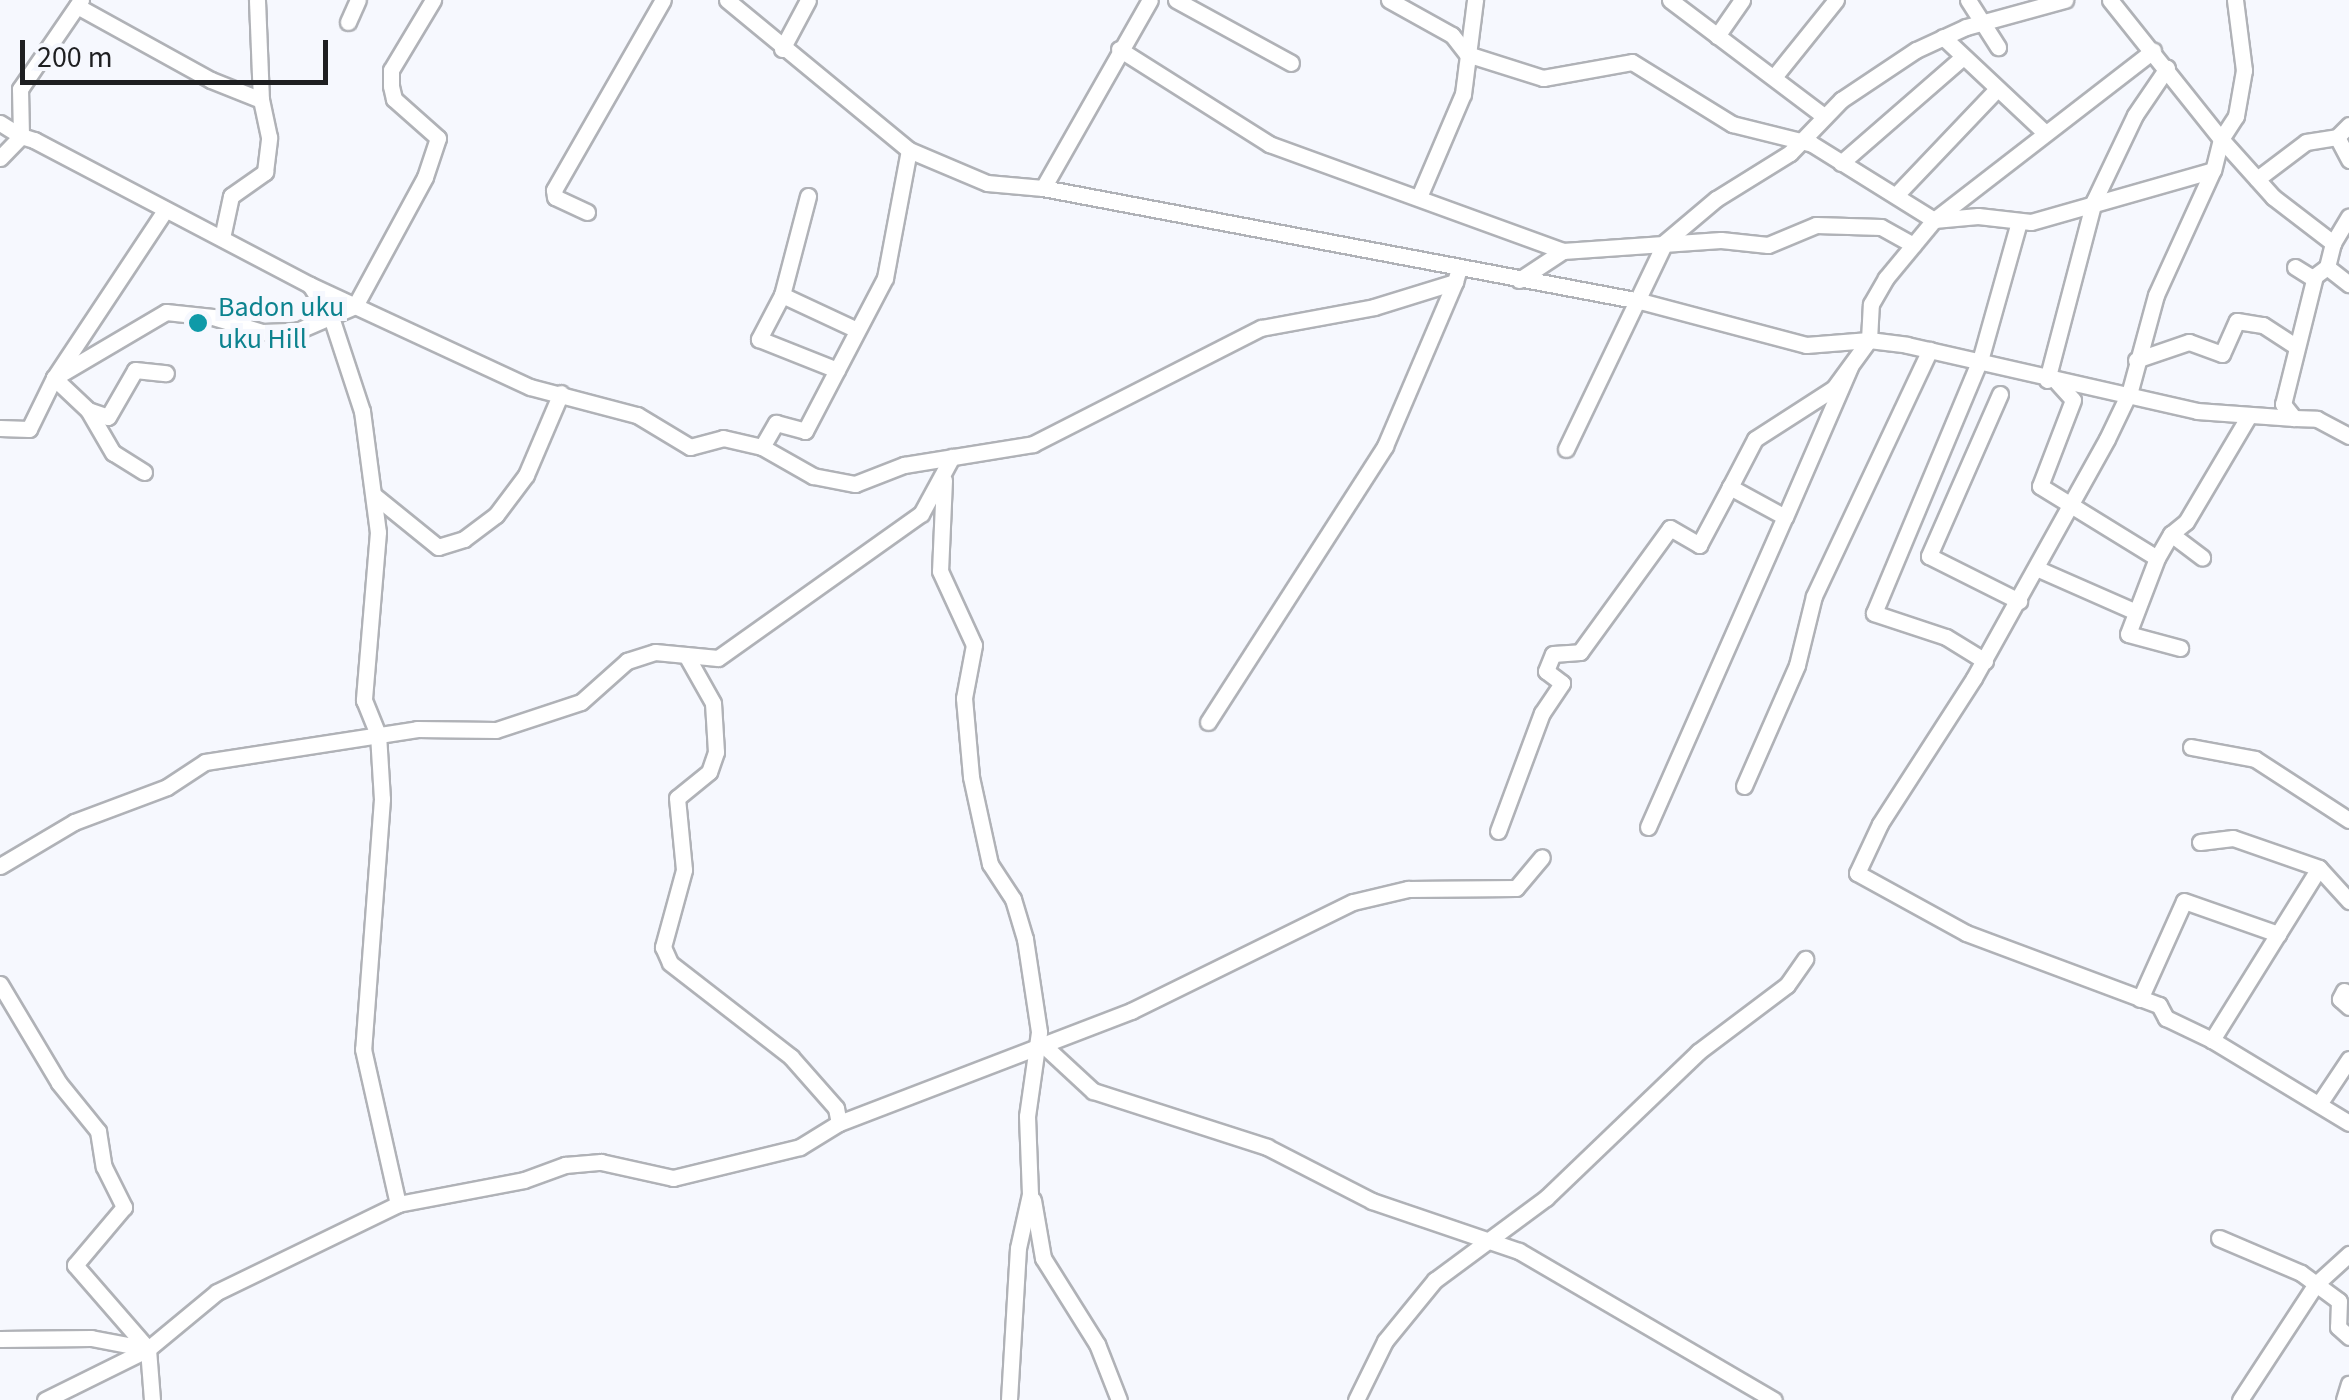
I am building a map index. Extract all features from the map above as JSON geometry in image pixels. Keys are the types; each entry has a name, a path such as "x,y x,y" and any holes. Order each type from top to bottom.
{"street":[{"path":"222,238 232,196 265,172 270,137 261,100 257,0"},
{"path":"348,22 358,0"},
{"path":"54,378 166,312 213,317 262,332 332,320 355,306 425,177 438,138 394,99 390,70 433,0"},
{"path":"587,212 554,197 554,190 663,0"},
{"path":"727,0 909,150 986,183 1042,188 1457,275 1519,280 1640,301 1806,345 1869,340 1981,357 2052,381 2130,391 2248,419 2317,419 2349,436"},
{"path":"782,49 808,0"},
{"path":"1042,188 1150,0"},
{"path":"1176,0 1291,63"},
{"path":"1389,0 1452,35 1469,55 1544,78 1632,62 1732,124 1774,130 1841,162 1934,220 1978,216 2018,224 2094,201 2178,185 2213,170"},
{"path":"1419,197 1444,150 1469,55 1475,0"},
{"path":"1670,0 1824,116"},
{"path":"1717,36 1742,0"},
{"path":"1774,77 1836,0"},
{"path":"1968,0 1998,47"},
{"path":"1566,449 1665,242 1716,198 1801,143 1824,116 1943,37 1981,22 2064,0"},
{"path":"2110,0 2221,140 2257,179 2334,243"},
{"path":"2236,0 2244,70 2236,116 2221,140 2213,170 2156,295 2130,391 2019,601 1880,824 1857,873 1966,933 2140,999 2349,1123"},
{"path":"0,158 21,136 20,90 79,3 211,80 261,100"},
{"path":"1943,37 2043,130"},
{"path":"1119,50 1270,144 1562,251 1665,242 1768,244 1816,226 1881,226 1913,245"},
{"path":"1498,830 1542,714 1562,682 1546,671 1553,654 1580,652 1670,528 1700,545 1755,439 1834,388 1869,340 1872,304 1934,220 2043,130 2153,51"},
{"path":"1841,162 1930,79 1962,58"},
{"path":"2052,381 2094,201 2135,115 2167,68"},
{"path":"1897,194 1997,89"},
{"path":"0,123 310,285 530,386 637,415 690,448 724,438 762,447 812,476 856,484 904,464 1033,444 1261,328 1374,306 1457,275"},
{"path":"2257,179 2306,142 2337,137 2349,125"},
{"path":"2337,137 2349,160"},
{"path":"762,447 776,423 805,431 855,328 885,278 909,150"},
{"path":"808,196 782,295 760,340 837,370"},
{"path":"0,428 30,429 54,378 164,212"},
{"path":"2294,418 2283,404 2295,346 2314,278 2327,266 2349,216"},
{"path":"1984,661 1946,637 1874,613 1981,357 2018,224"},
{"path":"1519,280 1562,251"},
{"path":"2327,266 2349,284"},
{"path":"2295,267 2314,278"},
{"path":"1208,722 1385,446 1457,275"},
{"path":"310,285 332,320 362,411 374,496 380,564 366,626 364,700 378,734 379,868 363,1049 398,1204"},
{"path":"782,295 855,328"},
{"path":"2136,360 2189,342 2222,354 2237,321 2263,325 2295,346"},
{"path":"1744,786 1797,665 1814,596 1930,350"},
{"path":"1648,827 1850,366"},
{"path":"54,378 88,410 108,417 136,370 166,373"},
{"path":"2052,381 2072,400 2040,486 2156,558"},
{"path":"374,496 438,548 464,539 496,515 526,474 561,393"},
{"path":"2000,394 1929,556 2019,601"},
{"path":"88,410 98,436 144,472"},
{"path":"2180,648 2128,634 2156,558 2171,534 2186,522 2248,419"},
{"path":"0,866 74,822 167,787 205,762 308,750 378,734 496,730 580,702 627,661 655,652 718,658 887,543 921,514 944,480 952,457"},
{"path":"944,480 940,572 974,645 964,698 971,777 990,864 1013,899 1025,939 1040,1041 1027,1116 1030,1194 1043,1258 1097,1344 1119,1400"},
{"path":"1730,487 1785,517"},
{"path":"2171,534 2202,557"},
{"path":"2036,568 2136,612"},
{"path":"686,656 700,670 712,703 716,752 709,772 678,798 684,870 663,947 670,963 792,1057 836,1108 839,1123"},
{"path":"2191,747 2255,759 2349,820"},
{"path":"2200,842 2233,838 2319,868 2349,901"},
{"path":"45,1400 148,1349 217,1292 398,1204 524,1180 565,1164 601,1162 672,1178 800,1147 839,1123 916,1099 1040,1041 1130,1011 1353,902 1408,889 1516,888 1542,857"},
{"path":"2212,1040 2319,868"},
{"path":"2140,999 2184,902 2278,934"},
{"path":"1356,1400 1385,1341 1435,1280 1591,1158 1698,1052 1787,985 1805,959"},
{"path":"0,984 59,1083 98,1131 104,1167 124,1207 75,1265 148,1349 152,1400"},
{"path":"1040,1041 1093,1091 1266,1147 1372,1201 1519,1250 1774,1400"},
{"path":"2319,1104 2349,1059"},
{"path":"1010,1400 1018,1248 1030,1194"},
{"path":"2219,1238 2316,1284 2339,1301 2338,1327 2349,1337"},
{"path":"2244,1397 2316,1284 2349,1254"},
{"path":"0,1339 91,1338 148,1349"},
{"path":"2344,1400 2349,1384"}],"place":[{"name":"Badon uku uku Hill","path":"198,323"}]}
